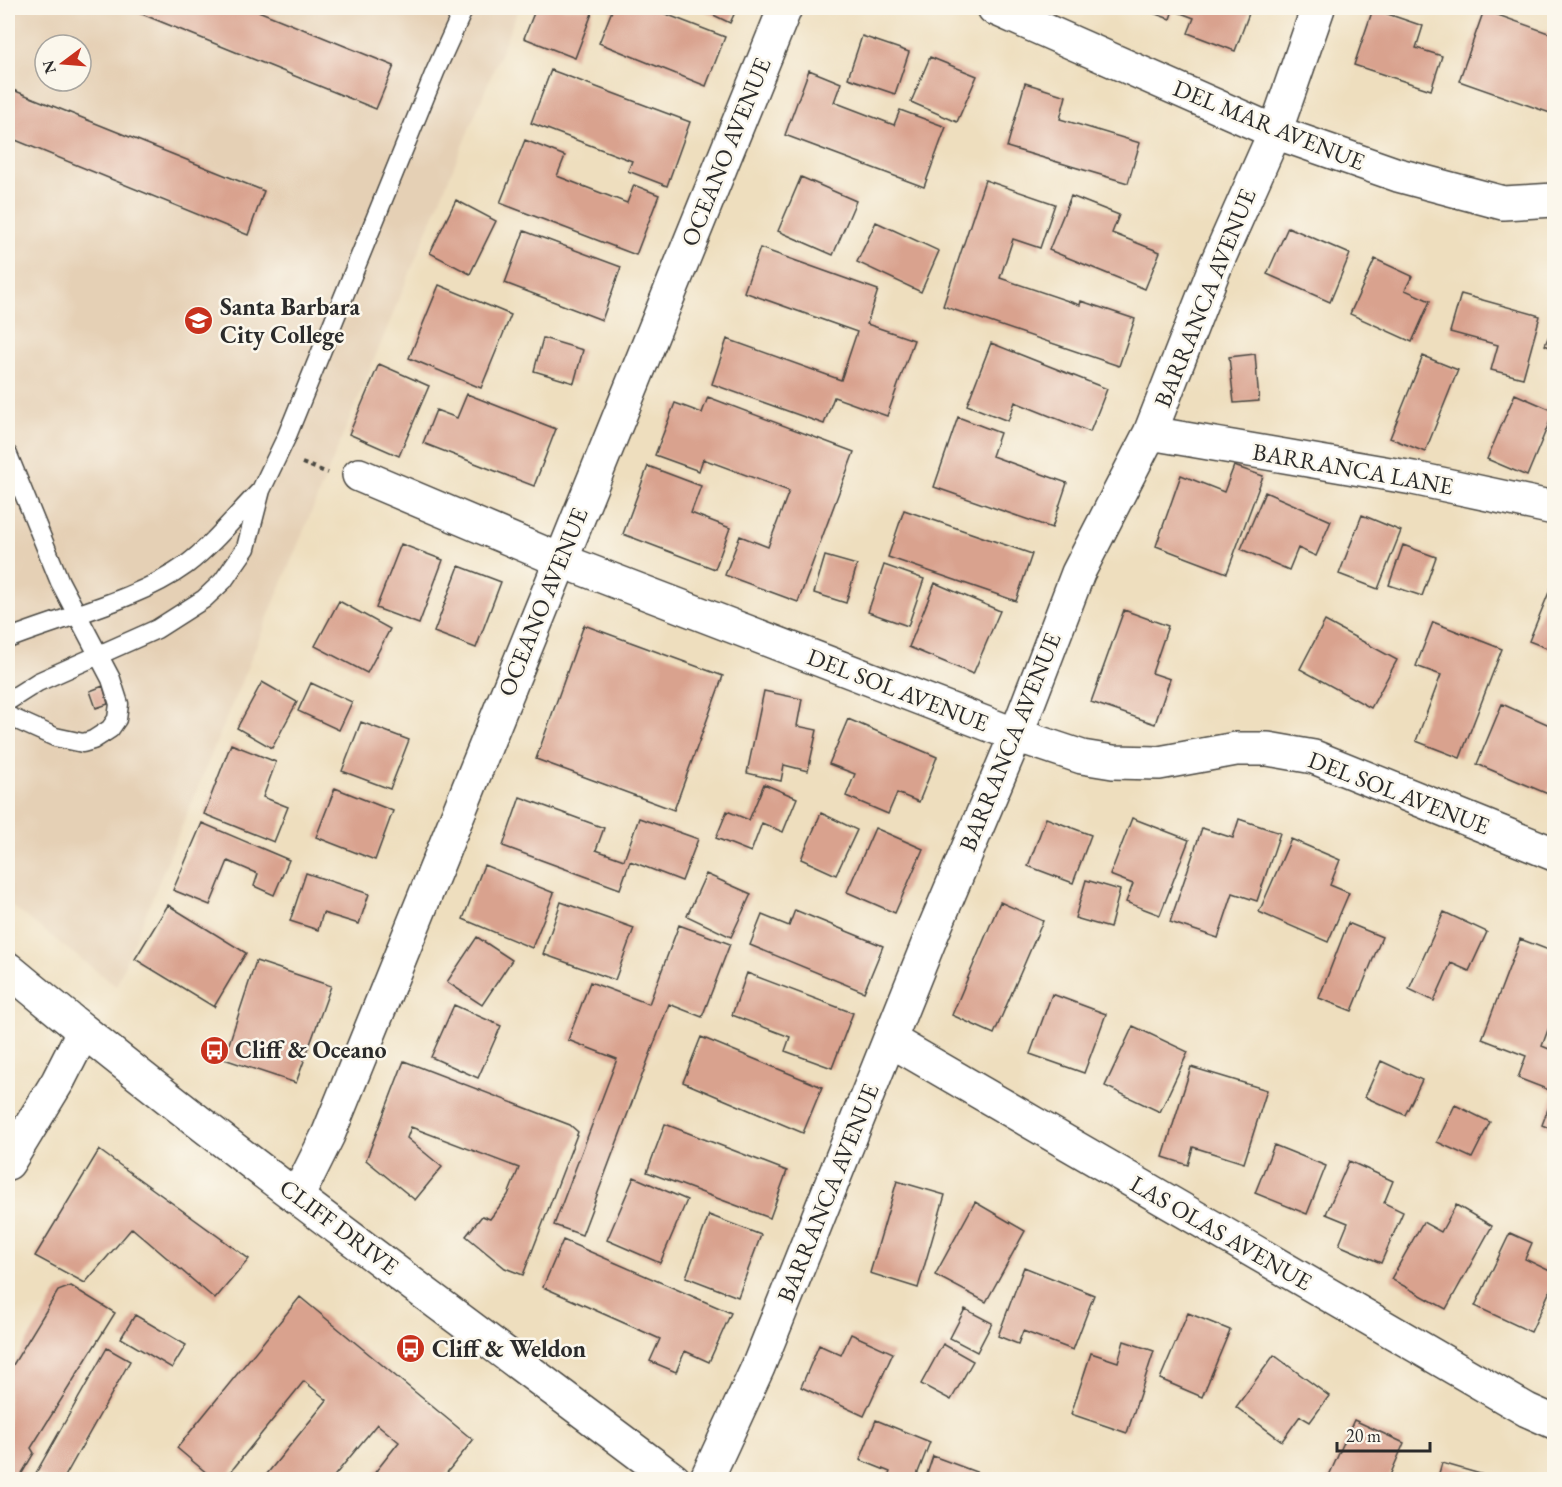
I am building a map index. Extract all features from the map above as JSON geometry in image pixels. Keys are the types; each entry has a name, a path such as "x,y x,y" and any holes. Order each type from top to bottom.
{"street":[{"name":"OCEANO AVENUE","path":"298,1195 328,1135 785,8"},
{"name":"DEL MAR AVENUE","path":"994,8 1275,132 1398,175 1503,203 1554,200"},
{"name":"BARRANCA AVENUE","path":"706,1479 758,1366 1016,735 1078,573 1150,433 1215,267 1275,132 1318,8"},
{"name":"BARRANCA LANE","path":"1150,433 1413,478 1554,508"},
{"name":"DEL SOL AVENUE","path":"358,475 560,560 1016,735 1082,757 1113,762 1159,763 1236,749 1268,749 1314,757 1554,854"},
{"name":"CLIFF DRIVE","path":"8,969 82,1032 674,1479"},
{"path":"8,1164 58,1081 82,1032"},
{"name":"LAS OLAS AVENUE","path":"890,1040 1350,1309 1527,1410 1554,1422"}],"lane":[{"path":"8,701 38,682 183,615 223,581 246,548 261,490 286,438 435,72 464,8"},
{"path":"8,455 57,574 111,679 119,704 117,718 104,735 83,743 73,743 8,716"},
{"path":"8,639 132,594 187,564 261,490"}],"path":[{"path":"286,438 296,461 338,477 358,475"}],"shaded area":[{"name":"Santa Barbara City College","path":"8,8 519,8 116,986 8,903 8,570 10,568 8,562"}],"building":[{"path":"127,8 251,8 394,66 376,109"},
{"path":"536,8 594,8 575,58 524,38"},
{"path":"613,8 650,8 725,37 706,86 599,43"},
{"path":"699,8 737,8 730,23"},
{"path":"1139,8 1251,8 1235,51 1188,33 1194,18 1173,10 1170,19"},
{"path":"1373,9 1423,26 1416,48 1442,56 1431,90 1354,65"},
{"path":"1484,10 1554,35 1553,114 1459,81"},
{"path":"862,36 909,52 895,94 848,78"},
{"path":"930,57 977,76 957,122 911,102"},
{"path":"551,70 690,122 667,186 628,171 632,161 531,123"},
{"path":"809,70 841,83 834,102 894,125 900,110 946,127 924,187 785,135"},
{"path":"1025,83 1066,96 1060,119 1140,143 1128,183 1007,147"},
{"path":"8,88 264,191 248,235 8,137"},
{"path":"525,140 565,156 557,176 627,203 634,185 659,195 636,255 500,203"},
{"path":"801,177 856,201 833,255 778,231"},
{"path":"985,180 1055,204 1040,248 1013,239 1000,278 1080,305 1081,301 1135,319 1119,366 943,306"},
{"path":"1071,196 1119,215 1112,233 1160,252 1145,289 1049,250"},
{"path":"456,200 496,221 470,274 430,253"},
{"path":"876,222 939,251 921,292 857,262"},
{"path":"1288,227 1350,254 1330,302 1267,274"},
{"path":"524,231 621,267 602,320 505,283"},
{"path":"760,248 878,290 867,324 914,340 887,416 834,397 824,424 712,384 727,339 841,380 857,332 744,292"},
{"path":"1375,259 1412,276 1405,290 1430,301 1412,342 1350,314"},
{"path":"439,285 511,315 481,388 409,358"},
{"path":"1461,294 1540,316 1523,378 1491,370 1498,345 1450,332"},
{"path":"1554,323 1554,349 1545,345"},
{"path":"543,338 583,350 574,383 534,371"},
{"path":"991,343 1107,389 1090,432 1015,402 1008,421 967,405"},
{"path":"1255,354 1259,401 1234,403 1229,357"},
{"path":"1423,356 1458,370 1425,452 1390,438"},
{"path":"379,364 429,386 399,456 349,434"},
{"path":"467,394 556,429 534,486 423,443 436,410 457,418"},
{"path":"1515,394 1554,411 1527,476 1487,459"},
{"path":"708,397 854,452 798,602 725,575 740,536 768,547 789,491 703,459 699,471 655,455 675,403 702,413"},
{"path":"958,417 1000,433 992,456 1067,483 1052,528 934,487"},
{"path":"648,466 701,486 691,513 730,528 715,569 623,534"},
{"path":"1234,466 1263,476 1227,573 1156,546 1181,475 1224,492"},
{"path":"1265,492 1331,521 1316,556 1298,548 1289,570 1241,549"},
{"path":"904,510 1032,554 1016,601 888,557"},
{"path":"1362,515 1401,531 1378,589 1339,574"},
{"path":"401,544 443,560 419,624 376,608"},
{"path":"1403,545 1436,557 1422,596 1389,585"},
{"path":"825,556 857,565 846,603 814,593"},
{"path":"884,565 924,579 908,626 868,612"},
{"path":"459,566 501,582 476,648 434,632"},
{"path":"1554,580 1554,651 1529,641"},
{"path":"935,583 1000,611 973,674 909,647"},
{"path":"339,601 390,629 367,673 315,646"},
{"path":"1124,610 1168,626 1152,673 1170,679 1155,724 1091,702"},
{"path":"1325,621 1397,660 1371,708 1300,669"},
{"path":"1433,622 1502,649 1460,758 1416,741 1441,675 1416,666"},
{"path":"584,625 723,676 674,810 536,759"},
{"path":"262,682 297,702 272,748 237,728"},
{"path":"311,683 352,702 339,730 298,711"},
{"path":"103,686 108,704 96,708 90,691"},
{"path":"764,691 802,699 797,726 817,730 808,771 784,765 781,781 747,773"},
{"path":"1502,704 1554,727 1554,779 1548,794 1477,764"},
{"path":"848,719 937,757 919,802 897,793 888,814 846,796 855,774 829,764"},
{"path":"361,722 409,740 390,789 342,771"},
{"path":"231,744 276,762 263,797 288,807 274,842 204,814"},
{"path":"764,784 797,798 783,832 762,823 751,852 716,838 727,811 749,820"},
{"path":"335,788 393,811 375,860 316,837"},
{"path":"520,797 604,828 596,850 624,860 639,818 698,839 682,881 630,861 620,889 503,846"},
{"path":"821,813 857,830 836,875 801,859"},
{"path":"1046,818 1091,835 1073,883 1028,866"},
{"path":"1132,818 1189,840 1160,915 1126,902 1133,884 1110,875"},
{"path":"1239,819 1280,833 1257,901 1233,893 1218,938 1170,922 1202,828 1233,838"},
{"path":"202,823 289,860 274,895 254,886 258,874 228,861 210,905 173,890"},
{"path":"875,828 923,849 895,913 847,892"},
{"path":"1291,839 1340,860 1330,885 1349,893 1328,942 1259,912"},
{"path":"484,865 554,893 532,948 463,919"},
{"path":"306,873 369,894 359,924 323,913 318,930 290,921"},
{"path":"706,874 751,894 731,937 687,916"},
{"path":"1086,880 1120,890 1110,928 1075,918"},
{"path":"561,902 634,928 615,980 543,954"},
{"path":"1000,902 1043,921 994,1034 952,1015"},
{"path":"168,905 246,953 214,1007 135,959"},
{"path":"795,910 883,946 864,992 750,945 762,915 789,926"},
{"path":"1444,912 1487,932 1469,971 1451,963 1434,1001 1409,989"},
{"path":"1348,923 1382,937 1352,1011 1319,998"},
{"path":"679,925 730,944 702,1017 669,1004 582,1235 554,1225 617,1059 568,1040 590,982 649,1004"},
{"path":"477,937 512,960 482,1005 447,982"},
{"path":"1520,939 1554,952 1554,1020 1552,1019 1542,1046 1554,1051 1554,1092 1518,1078 1526,1056 1482,1039"},
{"path":"256,961 331,986 296,1083 224,1059"},
{"path":"747,973 853,1013 832,1068 785,1051 790,1037 732,1015"},
{"path":"1052,994 1106,1014 1084,1073 1030,1054"},
{"path":"454,1005 501,1026 478,1078 431,1057"},
{"path":"1133,1026 1188,1052 1160,1112 1105,1086"},
{"path":"701,1037 822,1087 803,1133 683,1082"},
{"path":"404,1061 570,1125 578,1132 523,1275 505,1268 466,1236 482,1216 490,1219 508,1195 519,1168 411,1127 407,1138 442,1167 415,1200 366,1160"},
{"path":"1381,1061 1422,1080 1405,1115 1365,1097"},
{"path":"1191,1067 1267,1090 1244,1163 1193,1147 1188,1165 1163,1157"},
{"path":"1554,1093 1554,1130 1542,1125"},
{"path":"1455,1105 1490,1122 1472,1158 1437,1142"},
{"path":"665,1124 787,1171 770,1218 647,1172"},
{"path":"1274,1145 1326,1166 1307,1214 1255,1193"},
{"path":"99,1150 249,1259 215,1299 132,1228 85,1283 35,1256"},
{"path":"1349,1161 1393,1181 1384,1203 1403,1212 1381,1263 1339,1245 1348,1223 1326,1214"},
{"path":"634,1177 687,1200 660,1263 607,1240"},
{"path":"897,1181 945,1195 918,1288 870,1273"},
{"path":"975,1202 1025,1231 986,1302 935,1275"},
{"path":"1456,1205 1492,1226 1446,1309 1391,1279 1423,1222 1441,1232"},
{"path":"709,1215 761,1235 738,1297 686,1277"},
{"path":"1510,1233 1532,1243 1525,1259 1554,1273 1554,1282 1531,1332 1475,1306"},
{"path":"563,1240 731,1313 709,1362 685,1351 676,1372 650,1361 660,1339 543,1287"},
{"path":"1024,1267 1094,1295 1073,1350 1023,1331 1018,1344 998,1336"},
{"path":"71,1286 115,1313 31,1448 34,1453 18,1480 8,1480 8,1373 58,1291"},
{"path":"300,1297 473,1440 441,1480 369,1480 399,1442 377,1424 331,1480 262,1480 327,1400 304,1381 224,1480 215,1480 177,1448"},
{"path":"965,1309 992,1323 977,1352 950,1338"},
{"path":"1188,1313 1230,1330 1202,1397 1160,1379"},
{"path":"135,1315 186,1345 172,1368 121,1338"},
{"path":"851,1334 893,1353 864,1416 801,1387 819,1345 841,1355"},
{"path":"1124,1341 1154,1351 1127,1433 1071,1414 1091,1353 1118,1362"},
{"path":"943,1344 973,1361 951,1400 921,1384"},
{"path":"107,1348 130,1361 63,1480 48,1480 36,1473"},
{"path":"1274,1355 1329,1396 1310,1422 1300,1416 1282,1441 1236,1407"},
{"path":"876,1420 930,1442 915,1480 887,1480 890,1472 860,1460"},
{"path":"1354,1420 1404,1443 1388,1480 1327,1480"},
{"path":"933,1456 995,1479 995,1480 925,1480"},
{"path":"1442,1463 1484,1475 1483,1480 1437,1480"}],"place":[{"name":"Santa Barbara City College","path":"199,321"},
{"name":"Cliff & Oceano","path":"214,1050"},
{"name":"Cliff & Weldon","path":"411,1349"}]}
